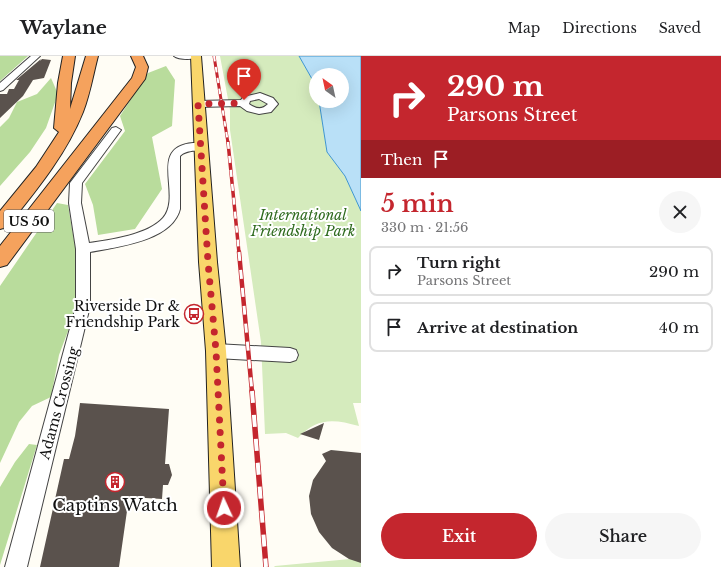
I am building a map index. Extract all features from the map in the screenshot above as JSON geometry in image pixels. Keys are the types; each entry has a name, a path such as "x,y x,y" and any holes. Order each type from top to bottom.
{"highway":[{"path":"62,140 63,102 65,89 64,77 69,56"},
{"path":"103,123 138,79 142,66 137,56"},
{"name":"US 50","path":"0,223 40,172 62,140 77,110 91,58"},
{"name":"US 50","path":"91,58 94,78 94,102"},
{"name":"US 50","path":"0,260 103,123"}],"main road":[{"path":"196,56 208,262 216,351 226,567"}],"street":[{"path":"0,88 36,56"},
{"path":"178,56 196,56"},
{"path":"198,104 243,103"},
{"name":"Adams Crossing","path":"16,567 83,306 83,249 75,203 76,183 103,123"},
{"path":"83,249 113,244 133,238 152,231 165,224 171,216 173,206 174,156 178,150 202,146"},
{"path":"216,351 290,354"}],"green space":[{"path":"0,56 28,56 0,81"},
{"name":"International Friendship Park","path":"220,56 299,56 309,74 309,108 320,108 327,152 345,176 361,211 361,403 353,403 359,426 334,421 319,423 312,426 298,438 286,433 265,434 261,342 230,130 230,110"},
{"path":"166,66 175,80 172,126 152,137 162,189 135,229 98,235 93,205 85,184 125,131 120,116 148,73"},
{"path":"51,78 58,94 46,128 30,152 0,186 0,127 9,118 17,102 37,94"},
{"path":"57,203 68,205 77,258 74,315 59,355 51,397 32,406 19,422 0,463 0,286"},
{"path":"29,444 37,445 0,565 0,487 15,462"},
{"path":"361,558 361,567 274,567 275,566"}],"water":[{"path":"299,56 361,56 361,211 345,176 327,152 320,108 349,108 349,68 309,68 309,74"}],"building":[{"path":"41,59 40,61 42,59 51,60 44,78 33,80 23,96 0,118 0,94 7,94 9,89 14,89 19,80 16,80"},
{"name":"Captins Watch","path":"80,403 169,409 165,464 169,464 172,475 168,485 163,485 162,499 129,497 119,567 40,567 64,459 69,459 75,436"},
{"path":"324,423 319,440 300,434"},
{"path":"331,450 361,453 361,563 349,559 332,548 319,532 311,514 309,496 313,480 326,461 322,454"}],"railway":[{"path":"214,56 228,143"},
{"path":"228,142 239,253"},
{"path":"239,252 252,392"},
{"path":"252,391 266,567"}],"place":[{"name":"Riverside Dr & Friendship Park","path":"194,314"},
{"name":"Captins Watch","path":"115,482"}],"route":[{"path":"224,508 216,351 208,262 202,146 198,104 243,103 244,100"}]}
